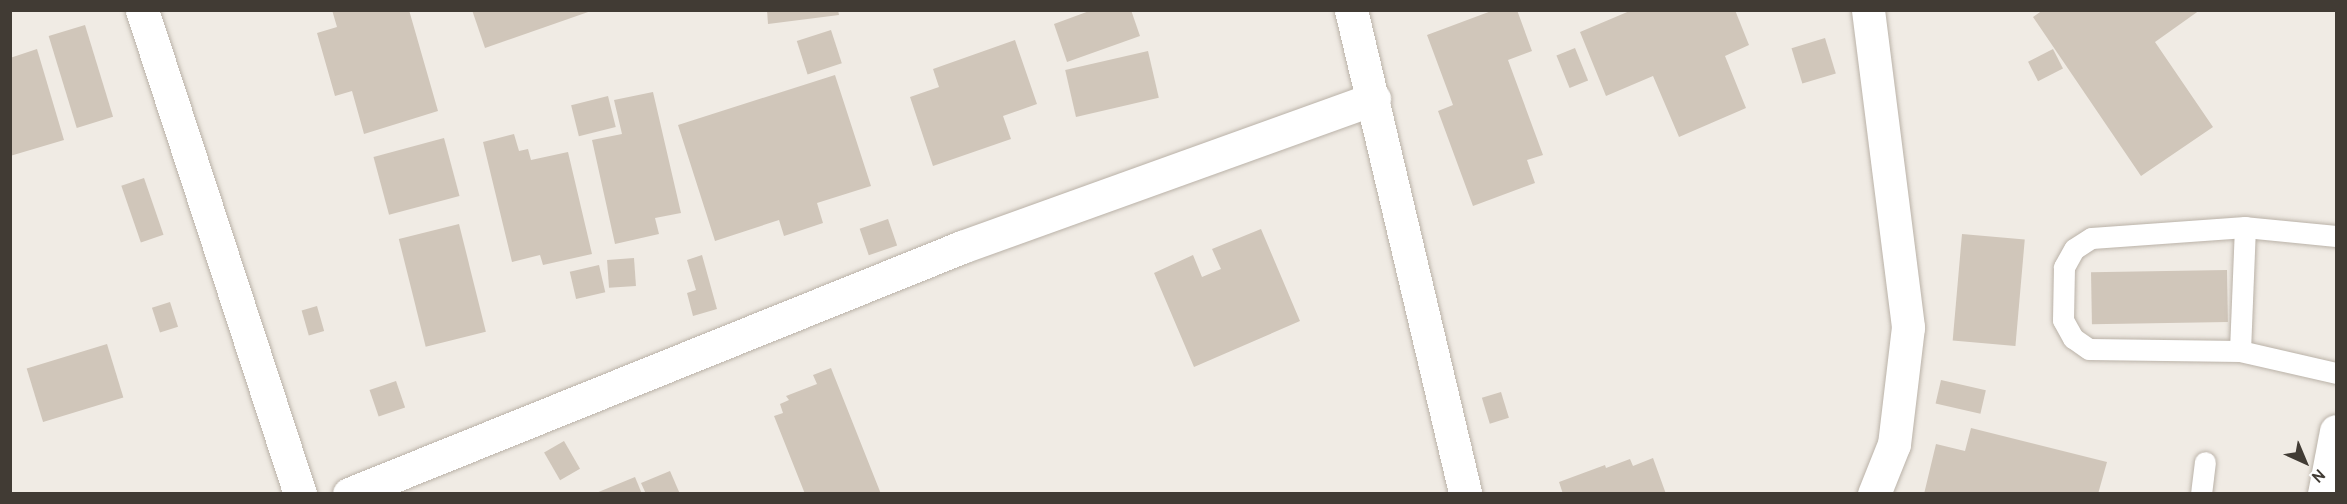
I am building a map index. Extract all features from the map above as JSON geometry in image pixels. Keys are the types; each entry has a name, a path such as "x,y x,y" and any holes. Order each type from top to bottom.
{"street":[{"path":"142,10 300,494"},
{"path":"1351,10 1374,99 1465,494"},
{"path":"1868,10 1908,327 1894,444 1874,494"},
{"path":"349,494 962,247 1374,99"},
{"path":"2324,494 2337,430"}],"lane":[{"path":"2337,236 2245,226 2091,238 2074,249 2064,267 2063,320 2073,338 2089,349 2240,351 2337,373"},
{"path":"2240,351 2245,226"},
{"path":"2201,494 2205,462"}],"building":[{"path":"332,10 409,10 438,111 364,134 352,91 335,96 317,33 337,27"},
{"path":"472,10 591,10 591,11 485,48"},
{"path":"767,10 838,10 839,15 768,24"},
{"path":"1092,10 1131,10 1140,36 1067,62 1054,24"},
{"path":"1494,10 1517,10 1532,51 1508,60 1543,155 1527,160 1535,183 1473,206 1438,111 1453,105 1427,35"},
{"path":"1632,10 1735,10 1749,45 1725,56 1746,108 1679,137 1653,76 1606,96 1580,32"},
{"path":"2043,10 2200,10 2155,42 2213,127 2141,176 2033,17"},
{"path":"85,25 113,117 77,128 49,36"},
{"path":"831,30 842,63 808,74 797,41"},
{"path":"1825,38 1836,73 1802,84 1792,48"},
{"path":"1015,40 1037,104 1003,116 1011,139 933,166 910,97 939,87 933,69"},
{"path":"1575,48 1588,80 1570,88 1556,55"},
{"path":"37,49 64,140 10,156 10,58"},
{"path":"2053,49 2063,69 2038,81 2028,62"},
{"path":"1148,51 1159,98 1076,117 1065,70"},
{"path":"835,75 871,186 817,203 823,223 784,236 779,220 715,241 678,125"},
{"path":"653,92 681,213 655,218 659,234 615,244 592,140 622,134 614,100"},
{"path":"608,96 616,127 579,136 571,105"},
{"path":"514,134 519,151 528,149 531,160 568,152 592,254 543,265 540,255 512,262 483,142"},
{"path":"444,138 460,196 389,215 373,157"},
{"path":"144,178 164,235 141,243 121,186"},
{"path":"888,219 897,245 869,255 860,229"},
{"path":"459,224 486,332 426,347 399,239"},
{"path":"1261,229 1300,321 1194,367 1154,273 1193,255 1202,277 1221,269 1212,249"},
{"path":"1962,234 2025,239 2015,346 1953,341"},
{"path":"702,255 717,309 693,316 687,293 696,290 687,260"},
{"path":"634,258 636,286 609,288 607,260"},
{"path":"599,265 605,292 576,299 570,272"},
{"path":"2227,270 2228,322 2092,324 2091,272"},
{"path":"170,302 178,327 160,333 152,308"},
{"path":"317,306 324,331 309,335 302,310"},
{"path":"107,344 123,398 43,422 27,369"},
{"path":"831,368 881,494 805,494 774,416 783,413 780,404 789,400 786,396 817,384 813,375"},
{"path":"1941,380 1986,390 1980,414 1936,403"},
{"path":"396,381 405,407 379,417 370,390"},
{"path":"1501,392 1509,418 1490,424 1482,398"},
{"path":"1971,428 2107,462 2098,494 1924,494 1936,444 1965,451"},
{"path":"564,441 580,469 560,480 544,452"},
{"path":"1653,458 1666,494 1563,494 1559,482 1605,465 1606,468 1630,459 1633,466"},
{"path":"670,471 680,494 646,494 641,483"},
{"path":"635,477 642,494 596,494 596,493"}]}
